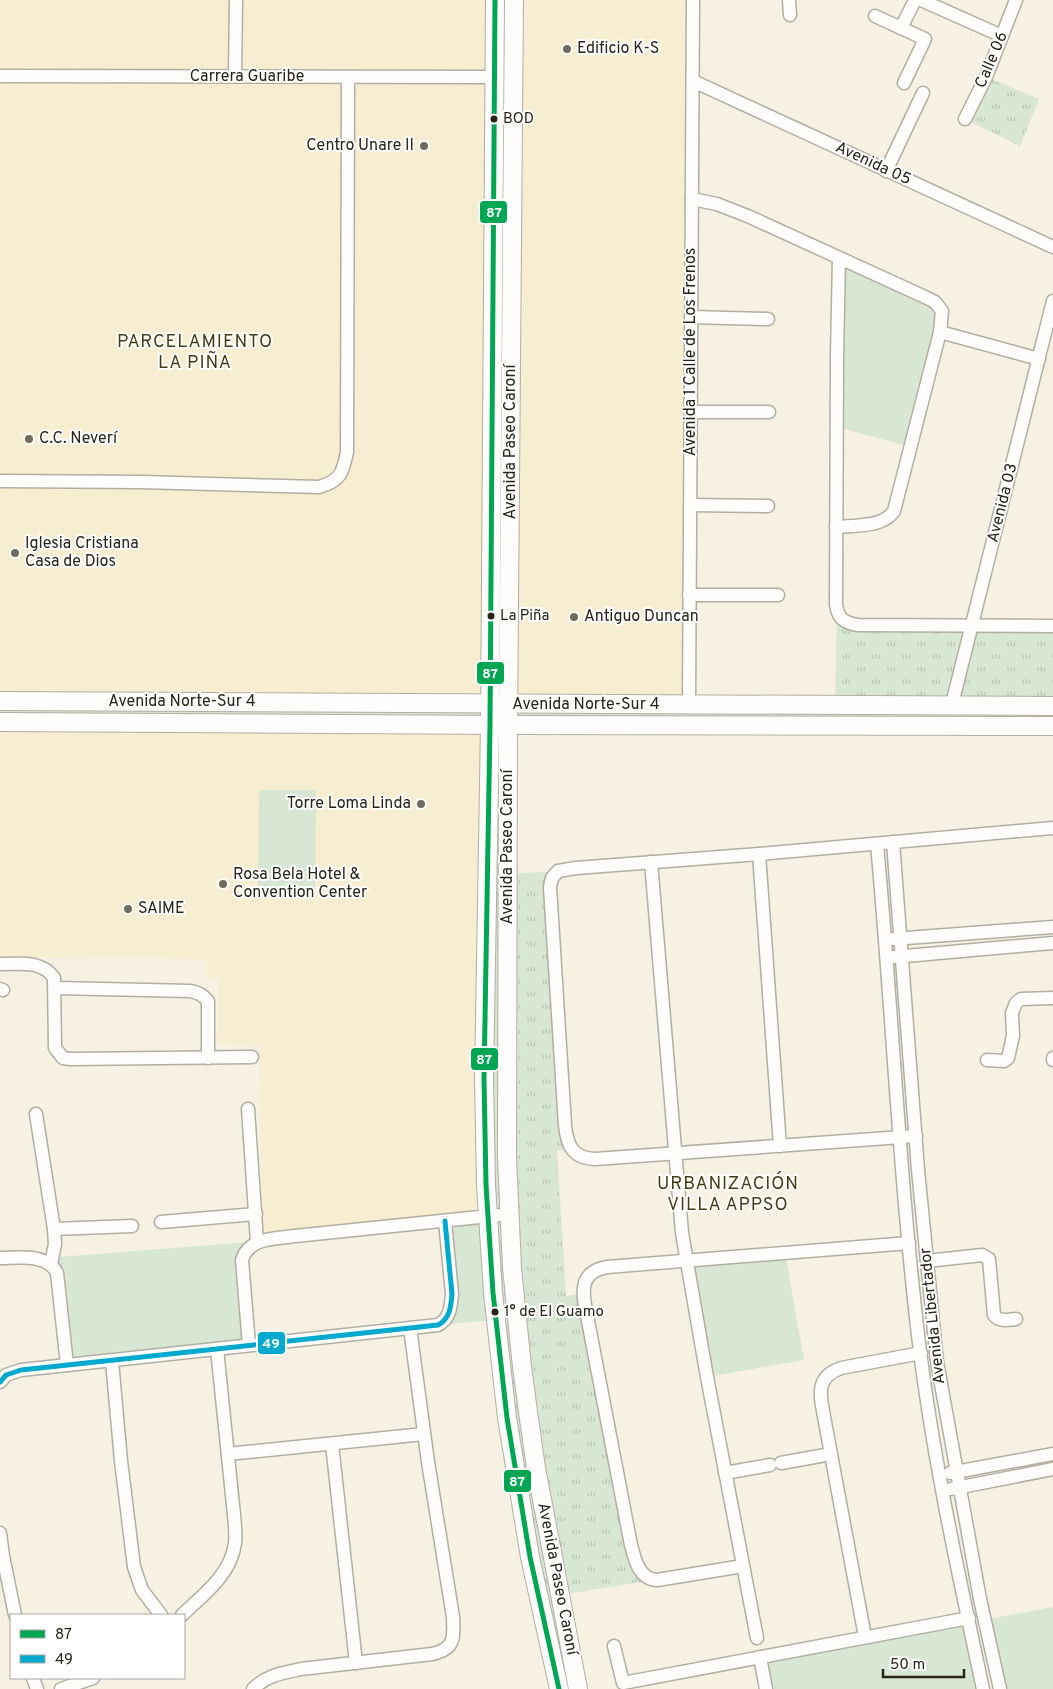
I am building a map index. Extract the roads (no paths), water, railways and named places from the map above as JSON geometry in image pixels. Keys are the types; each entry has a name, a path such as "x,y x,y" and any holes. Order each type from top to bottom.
{"street":[{"path":"235,76 236,0"},
{"name":"Avenida Paseo Caroní","path":"495,0 490,725 484,1079 488,1216 497,1335 514,1461 530,1557 558,1689"},
{"name":"Avenida Paseo Caroní","path":"514,0 506,1094 509,1214 517,1320 536,1468 578,1689"},
{"name":"Avenida 1 Calle de Los Frenos","path":"689,705 693,0"},
{"path":"789,0 790,15"},
{"path":"901,28 915,0"},
{"path":"921,0 1002,36"},
{"name":"Calle 06","path":"965,119 986,77 1016,0"},
{"path":"875,16 925,39 904,83"},
{"name":"Carrera Guaribe","path":"0,76 494,77"},
{"path":"0,480 319,487 330,484 339,477 345,466 347,452 348,77"},
{"name":"Avenida 05","path":"693,81 1053,247"},
{"path":"886,171 923,92"},
{"path":"692,199 708,201 727,207 935,302 942,311 940,332 894,511 886,519 878,522 836,527"},
{"path":"839,258 837,612 845,622 858,625 1053,626"},
{"name":"Avenida 03","path":"952,704 1053,301"},
{"path":"692,317 768,319"},
{"path":"940,332 1053,356"},
{"path":"691,412 769,412"},
{"path":"690,505 768,506"},
{"path":"690,595 778,595"},
{"path":"509,680 515,695 530,705"},
{"path":"470,704 483,698 490,684"},
{"name":"Avenida Norte-Sur 4","path":"0,702 509,705 952,704 1053,706"},
{"name":"Avenida Norte-Sur 4","path":"0,722 1051,726"},
{"path":"455,724 477,735 486,747 489,755"},
{"path":"508,757 512,746 520,736 540,725"},
{"path":"916,1136 588,1159 582,1157 572,1149 566,1136 553,950 551,882 555,874 563,870 1053,828"},
{"name":"Avenida Libertador","path":"893,842 916,1136 937,1362 980,1599 1000,1689"},
{"name":"Avenida Libertador","path":"877,844 909,1243 921,1354 940,1475 983,1689"},
{"path":"759,854 780,1146"},
{"path":"651,862 680,1211 686,1260 757,1638"},
{"path":"885,940 1053,928"},
{"path":"886,958 1053,943"},
{"path":"0,964 34,964 44,967 50,972 54,978 56,988 55,1048 63,1058 252,1057"},
{"path":"56,988 198,992 208,1001 208,1058"},
{"path":"987,1060 1004,1061 1008,1058 1013,1036 1012,1013 1016,1003 1021,999 1053,998"},
{"path":"248,1108 257,1242"},
{"path":"36,1114 54,1229 55,1244 51,1264"},
{"path":"161,1222 256,1214"},
{"path":"249,1345 242,1260 248,1248 257,1242 509,1214"},
{"path":"0,1382 6,1375 13,1372 438,1325 443,1323 449,1313 452,1294 444,1221"},
{"path":"54,1229 132,1226"},
{"path":"743,1566 658,1580 645,1577 639,1569 631,1545 589,1326 584,1288 587,1278 593,1271 606,1267 909,1243"},
{"path":"927,1261 982,1255 989,1259 994,1314 1002,1320 1016,1319"},
{"path":"0,1258 33,1258 46,1261 51,1264 57,1273 67,1366"},
{"path":"253,1689 265,1679 280,1673 432,1654 447,1649 453,1638 453,1617 424,1434 410,1328"},
{"path":"183,1614 223,1574 233,1554 235,1542 235,1524 217,1349"},
{"path":"865,1637 820,1390 826,1376 830,1372 841,1368 921,1354"},
{"path":"112,1361 121,1461 134,1567 142,1590 160,1614"},
{"path":"228,1454 424,1434"},
{"path":"332,1444 356,1663"},
{"path":"725,1473 831,1454"},
{"path":"940,1475 1053,1454"},
{"path":"943,1491 1053,1470"},
{"path":"0,1533 3,1572 15,1614"},
{"path":"614,1646 623,1683 658,1683 760,1657 969,1618"},
{"path":"760,1657 766,1689"},
{"path":"62,1689 90,1679"}],"place":[{"name":"Edificio K-S","path":"567,49"},
{"name":"BOD","path":"494,119"},
{"name":"Centro Unare II","path":"424,146"},
{"name":"C.C. Neverí","path":"29,439"},
{"name":"Iglesia Cristiana Casa de Dios","path":"15,553"},
{"name":"La Piña","path":"491,616"},
{"name":"Antiguo Duncan","path":"574,617"},
{"name":"Torre Loma Linda","path":"421,804"},
{"name":"Rosa Bela Hotel & Convention Center","path":"223,884"},
{"name":"SAIME","path":"128,909"},
{"name":"1° de El Guamo","path":"495,1312"}],"district":[{"name":"PARCELAMIENTO LA PIÑA","path":"195,352"},
{"name":"URBANIZACIÓN VILLA APPSO","path":"728,1194"}]}
